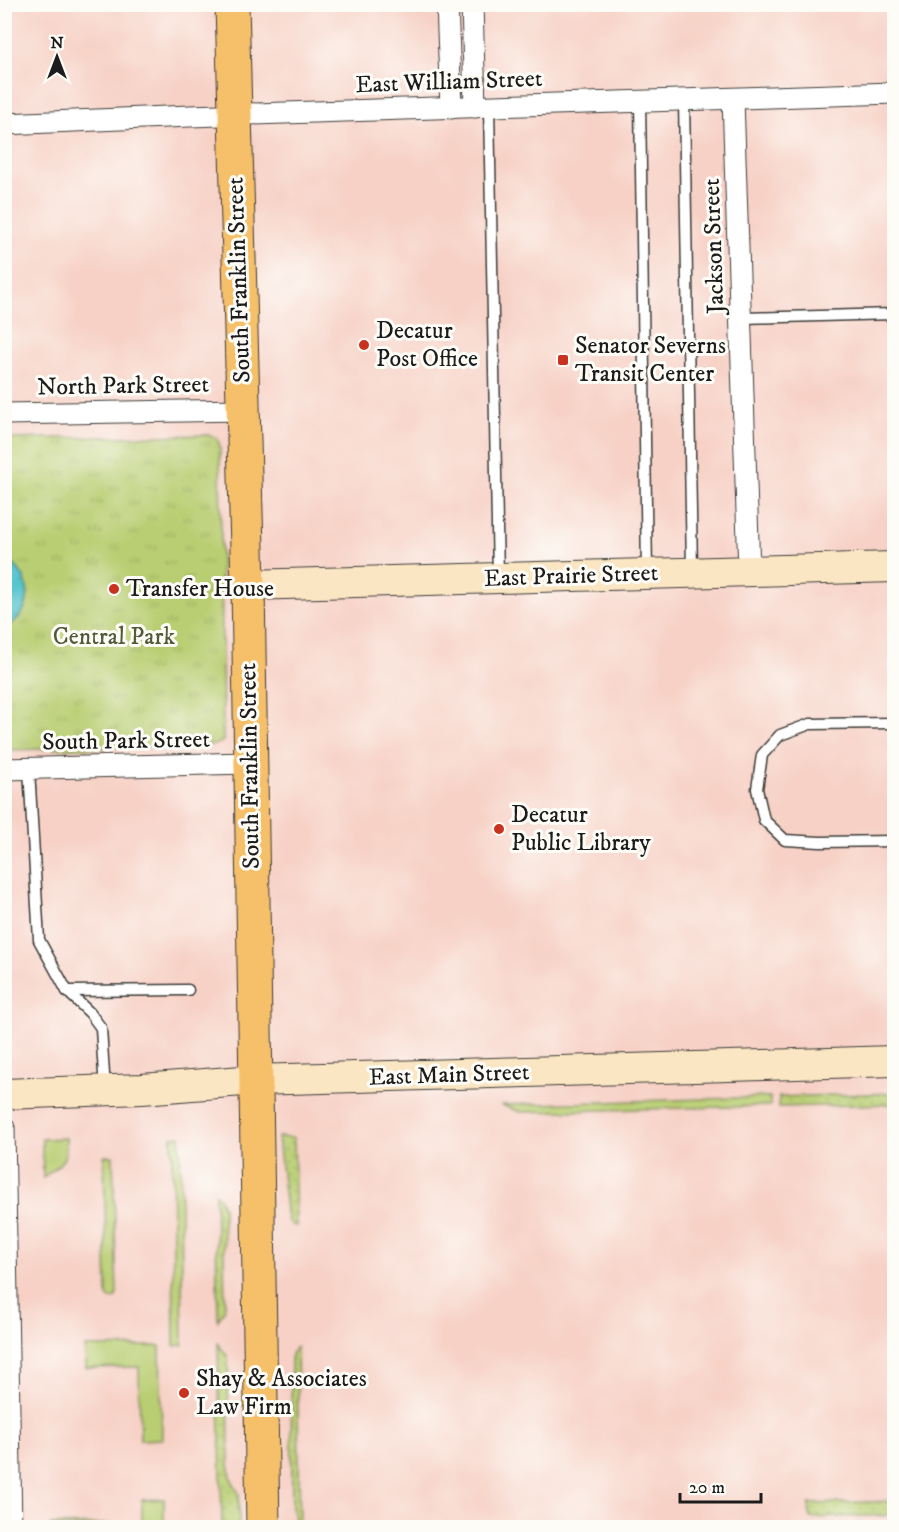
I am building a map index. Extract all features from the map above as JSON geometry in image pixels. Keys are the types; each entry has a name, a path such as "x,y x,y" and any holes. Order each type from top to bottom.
{"main road":[{"name":"South Franklin Street","path":"232,4 248,585 249,764 263,1527"}],"street":[{"path":"447,4 451,108"},
{"path":"472,4 482,107"},
{"name":"East William Street","path":"4,124 894,93"},
{"name":"Jackson Street","path":"733,99 749,571"},
{"name":"North Park Street","path":"4,414 243,410"},
{"name":"East Prairie Street","path":"248,585 894,567"},
{"name":"South Park Street","path":"4,769 249,764"},
{"name":"East Main Street","path":"4,1094 142,1089 255,1080 894,1061"},
{"path":"4,1128 11,1527"}],"lane":[{"path":"684,100 692,573"},
{"path":"640,102 647,574"},
{"path":"482,107 498,578"},
{"path":"742,318 894,314"},
{"path":"894,723 810,724 780,735 762,755 758,789 764,820 785,840 894,841"},
{"path":"29,769 39,940 67,991 90,1013 100,1028 105,1090"},
{"path":"67,991 188,990"}],"shaded area":[{"path":"5,5 894,5 894,1527 5,1527"}],"green space":[{"name":"Central Park","path":"208,435 217,438 220,446 223,741 215,745 5,750 4,439"},
{"path":"894,1093 894,1104 779,1107 779,1097"},
{"path":"770,1097 770,1106 521,1112 501,1105"},
{"path":"180,1136 183,1345 174,1346 172,1137"},
{"path":"278,1137 294,1138 296,1226 290,1224 287,1219"},
{"path":"66,1138 62,1162 43,1178 42,1139"},
{"path":"104,1156 113,1156 117,1294 111,1299 107,1294"},
{"path":"215,1194 223,1206 225,1305 218,1320"},
{"path":"218,1344 228,1357 229,1463 231,1478 239,1494 239,1527 222,1527"},
{"path":"160,1346 162,1439 140,1440 139,1367 86,1368 85,1347"},
{"path":"297,1346 300,1528 292,1509 291,1354"},
{"path":"164,1499 164,1527 50,1527 50,1525 142,1524 142,1500"},
{"path":"894,1501 894,1515 810,1518 809,1504"}],"water":[{"path":"5,559 15,565 22,574 28,593 22,613 5,627"}],"place":[{"name":"Decatur Post Office","path":"364,345"},
{"name":"Senator Severns Transit Center","path":"563,360"},
{"name":"Transfer House","path":"114,589"},
{"name":"Decatur Public Library","path":"499,829"},
{"name":"Shay & Associates Law Firm","path":"184,1393"}]}
